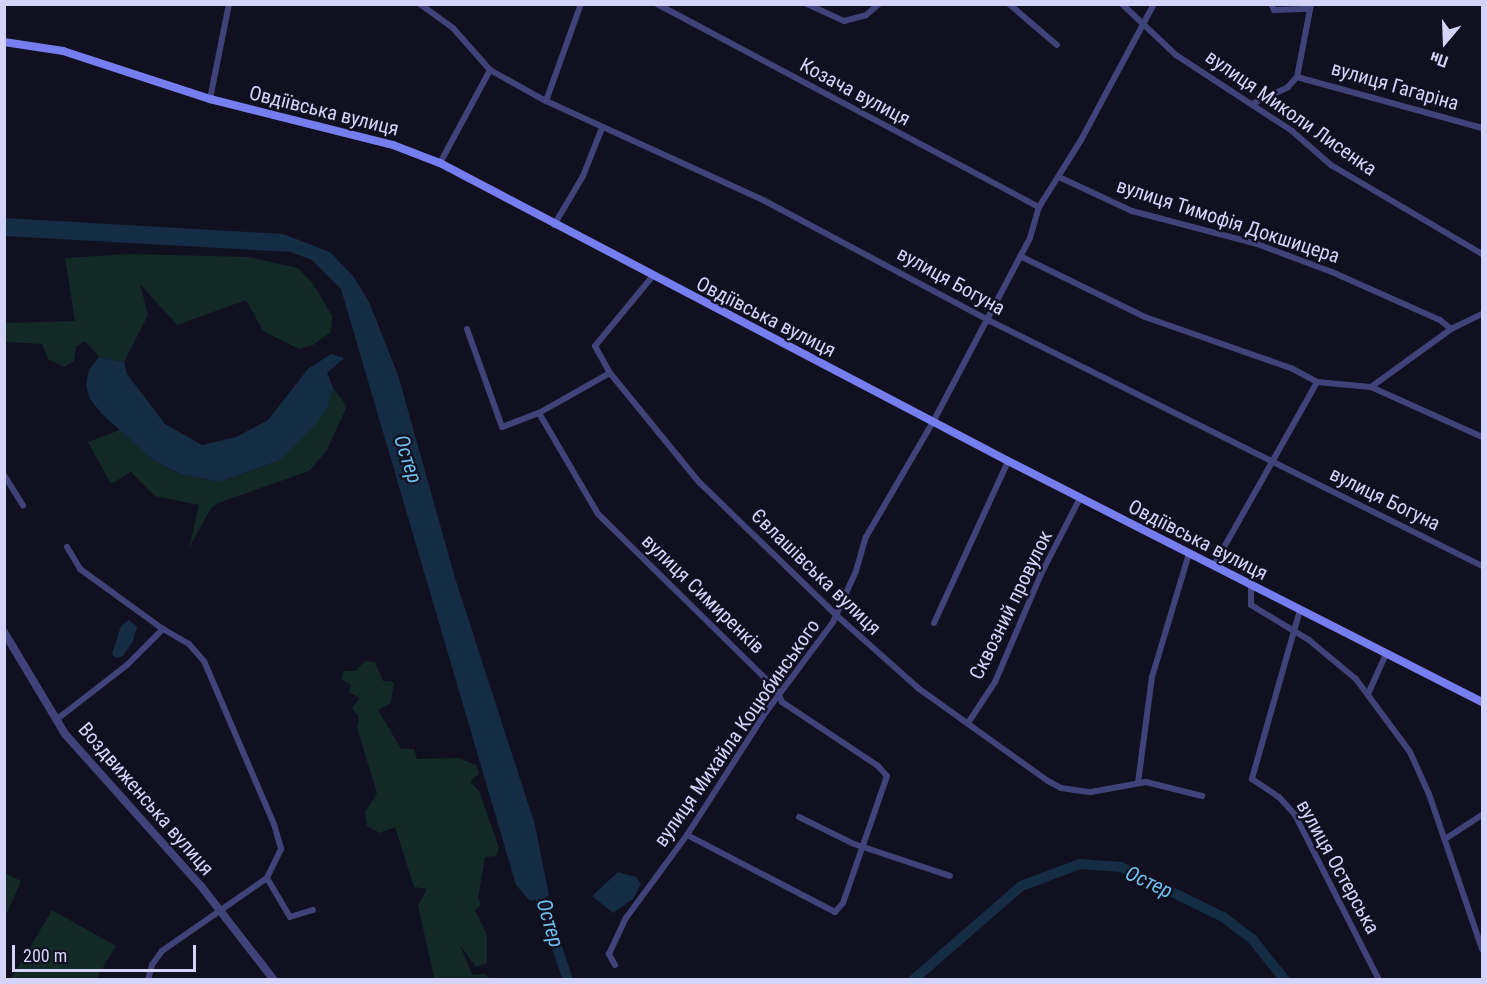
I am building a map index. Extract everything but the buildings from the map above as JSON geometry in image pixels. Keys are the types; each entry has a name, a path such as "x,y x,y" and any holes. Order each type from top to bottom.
{"main road":[{"name":"Овдіївська вулиця","path":"4,42 63,51 210,99 393,145 440,163 652,277 1189,554 1482,702"}],"street":[{"path":"210,99 229,4"},
{"name":"вулиця Богуна","path":"420,4 453,28 490,70 546,101 765,201 986,320 1482,567"},
{"path":"546,101 581,4"},
{"name":"Козача вулиця","path":"657,4 1039,207"},
{"path":"807,4 844,21 866,15 879,4"},
{"path":"1009,4 1057,45"},
{"name":"вулиця Миколи Лисенка","path":"1122,4 1142,27 1176,55 1252,104 1330,165 1482,254"},
{"name":"вулиця Михайла Коцюбинського","path":"615,965 609,954 626,918 687,835 779,696 823,639 854,577 866,537 933,422 1020,256 1039,207 1059,177 1154,4"},
{"path":"1252,104 1288,87 1298,77 1310,7 1274,10 1271,4"},
{"path":"440,163 490,70"},
{"name":"вулиця Гагаріна","path":"1298,77 1482,128"},
{"path":"554,225 583,176 602,128"},
{"name":"вулиця Тимофія Докшицера","path":"1059,177 1132,211 1257,244 1332,272 1440,320 1451,329"},
{"path":"1020,256 1145,317 1291,368 1317,382 1371,387 1482,437"},
{"name":"Євлашівська вулиця","path":"652,277 642,294 596,346 610,373 699,482 835,614 918,688 968,723 1021,765 1062,788 1091,792 1138,783 1202,796"},
{"path":"1371,387 1451,329 1482,314"},
{"path":"467,329 502,427 539,412 610,373"},
{"path":"1214,566 1317,382"},
{"name":"вулиця Симиренків","path":"539,412 578,485 598,514 791,710 878,766 887,776 863,844"},
{"path":"934,623 1008,461"},
{"path":"4,475 23,506"},
{"name":"Сквозний провулок","path":"968,723 995,682 1041,574 1080,498"},
{"path":"67,547 80,569 163,629 189,644 204,661 261,791 281,849 267,878 156,956 148,980"},
{"path":"1138,783 1152,677 1189,554"},
{"path":"1251,585 1251,605 1332,657 1368,694 1410,752 1444,839 1482,948"},
{"name":"вулиця Остерська","path":"1300,610 1252,779 1287,804 1295,815 1379,980"},
{"path":"56,720 127,665 163,629"},
{"name":"Воздвиженська вулиця","path":"4,632 56,720 221,910 274,980"},
{"path":"1368,694 1386,654"},
{"path":"1444,839 1482,815"},
{"path":"799,817 854,844 863,844 950,876"},
{"path":"687,835 835,912 843,903 863,844"},
{"path":"267,878 290,917 313,910"}],"green space":[{"path":"129,254 248,257 298,268 314,285 332,316 331,332 313,345 299,349 263,331 246,300 177,325 140,284 148,315 124,362 99,357 85,341 76,347 74,361 64,367 48,359 42,344 5,342 6,323 75,321 65,258"},
{"path":"333,388 347,406 327,450 309,471 218,503 211,508 189,548 199,505 155,496 131,472 111,484 88,442 120,430 153,460 180,474 219,482 280,460 328,407"},
{"path":"365,661 375,662 383,681 394,682 391,703 378,710 401,749 414,749 417,759 458,758 476,765 479,774 470,782 479,791 499,848 496,856 485,857 478,898 481,905 475,910 487,935 487,963 476,967 460,945 472,975 484,974 491,979 434,978 418,905 427,889 414,887 395,827 380,833 367,826 365,812 377,793 357,728 359,717 352,708 360,698 349,692 351,685 341,679 344,671 355,671"},
{"path":"5,873 21,881 7,913 5,912"},
{"path":"52,910 116,946 96,979 11,979"}],"water":[{"name":"Остер","path":"5,218 283,234 330,252 353,276 369,302 398,375 455,578 535,825 549,896 530,901 516,885 341,289 312,260 291,252 5,236"},
{"path":"331,354 344,358 327,373 333,388 328,407 315,425 280,460 219,482 180,474 153,460 102,414 90,399 86,385 89,370 99,357 124,362 127,374 165,424 202,445 236,437 268,420 308,369"},
{"path":"129,620 137,627 133,641 123,656 116,658 112,654 121,626"},
{"path":"618,872 636,877 641,884 633,899 613,913 592,896"}],"waterway":[{"name":"Остер","path":"913,980 1021,886 1080,864 1121,867 1223,917 1253,940 1285,980"},
{"name":"Остер","path":"536,885 568,980"}]}
